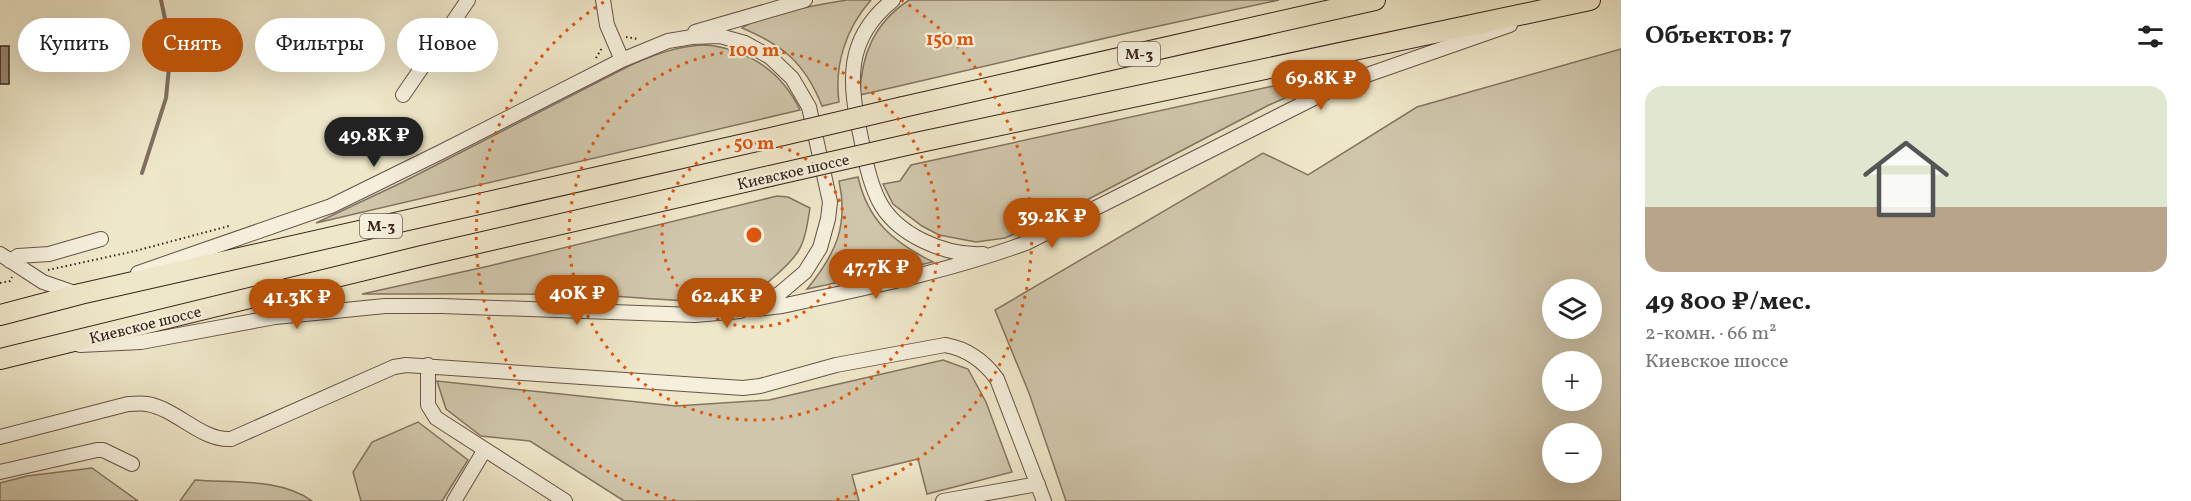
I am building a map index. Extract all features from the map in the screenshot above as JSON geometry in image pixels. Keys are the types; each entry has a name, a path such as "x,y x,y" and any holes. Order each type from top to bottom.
{"highway":[{"name":"М-3","path":"0,315 80,294 1375,0"},
{"name":"Киевское шоссе","path":"0,359 422,256 911,144 1590,0"}],"street":[{"path":"403,96 468,0"},
{"path":"603,0 608,28 622,60"},
{"path":"5,258 43,282 80,294 210,246 331,206 622,60 675,39 805,0"},
{"path":"893,0 874,18 862,37 855,58 852,81 852,101 868,174 879,202 902,227 933,246 968,254 1003,251"},
{"path":"57,346 141,342 281,316 384,306 695,315 782,306 949,268 1003,251 1047,234 1344,83 1555,9"},
{"path":"675,39 720,36 754,47 770,57 787,73 800,89 809,106 830,202 822,241 814,260 794,282 768,300 740,311"},
{"path":"5,258 49,254 100,239"},
{"path":"0,437 128,404 149,404 210,435 220,439 231,439 394,367 428,365 743,388 760,386 836,365 936,346 951,346 986,364 997,379 1044,501"},
{"path":"428,365 427,397 431,413 435,418 565,501"},
{"path":"0,472 97,450 103,450 132,465"},
{"path":"453,501 484,450"},
{"path":"943,501 1038,484"}],"path":[{"path":"594,60 601,53 608,28"},
{"path":"28,255 31,264 43,269 57,269 232,226"}],"shaded area":[{"path":"847,0 871,0 855,23 844,48 838,74 839,102 822,106 808,78 791,57 769,41 742,28 762,18 777,14"},
{"path":"909,0 1279,0 860,95 863,67 872,41 887,19"},
{"path":"708,45 737,52 763,65 784,85 800,110 316,223 403,182 631,65 668,51"},
{"path":"1621,49 1621,501 1066,501 1029,393 995,310 1263,153 1308,175 1417,107"},
{"path":"1351,69 1269,105 1058,215 1005,238 976,242 939,235 922,226 893,204 883,184 900,181 911,165"},
{"path":"858,177 868,206 884,228 894,238 933,262 807,289 832,252 841,226 842,197 839,181"},
{"path":"777,196 788,197 810,208 804,240 797,254 774,277 758,290 740,296 700,301 568,294 362,294 489,266"},
{"path":"943,360 968,369 986,402 1012,472 927,494 918,459 852,475 859,501 624,501 530,441 481,436 446,409 437,381 676,406 769,400"},
{"path":"418,422 468,460 442,501 361,501 353,472 372,442"},
{"path":"92,468 138,501 0,501 0,483 27,476"},
{"path":"195,480 271,485 286,488 312,501 180,501"}],"building":[{"path":"0,46 9,46 9,84 0,84"}],"waterway":[{"path":"142,173 166,98 171,47 161,0"}]}
